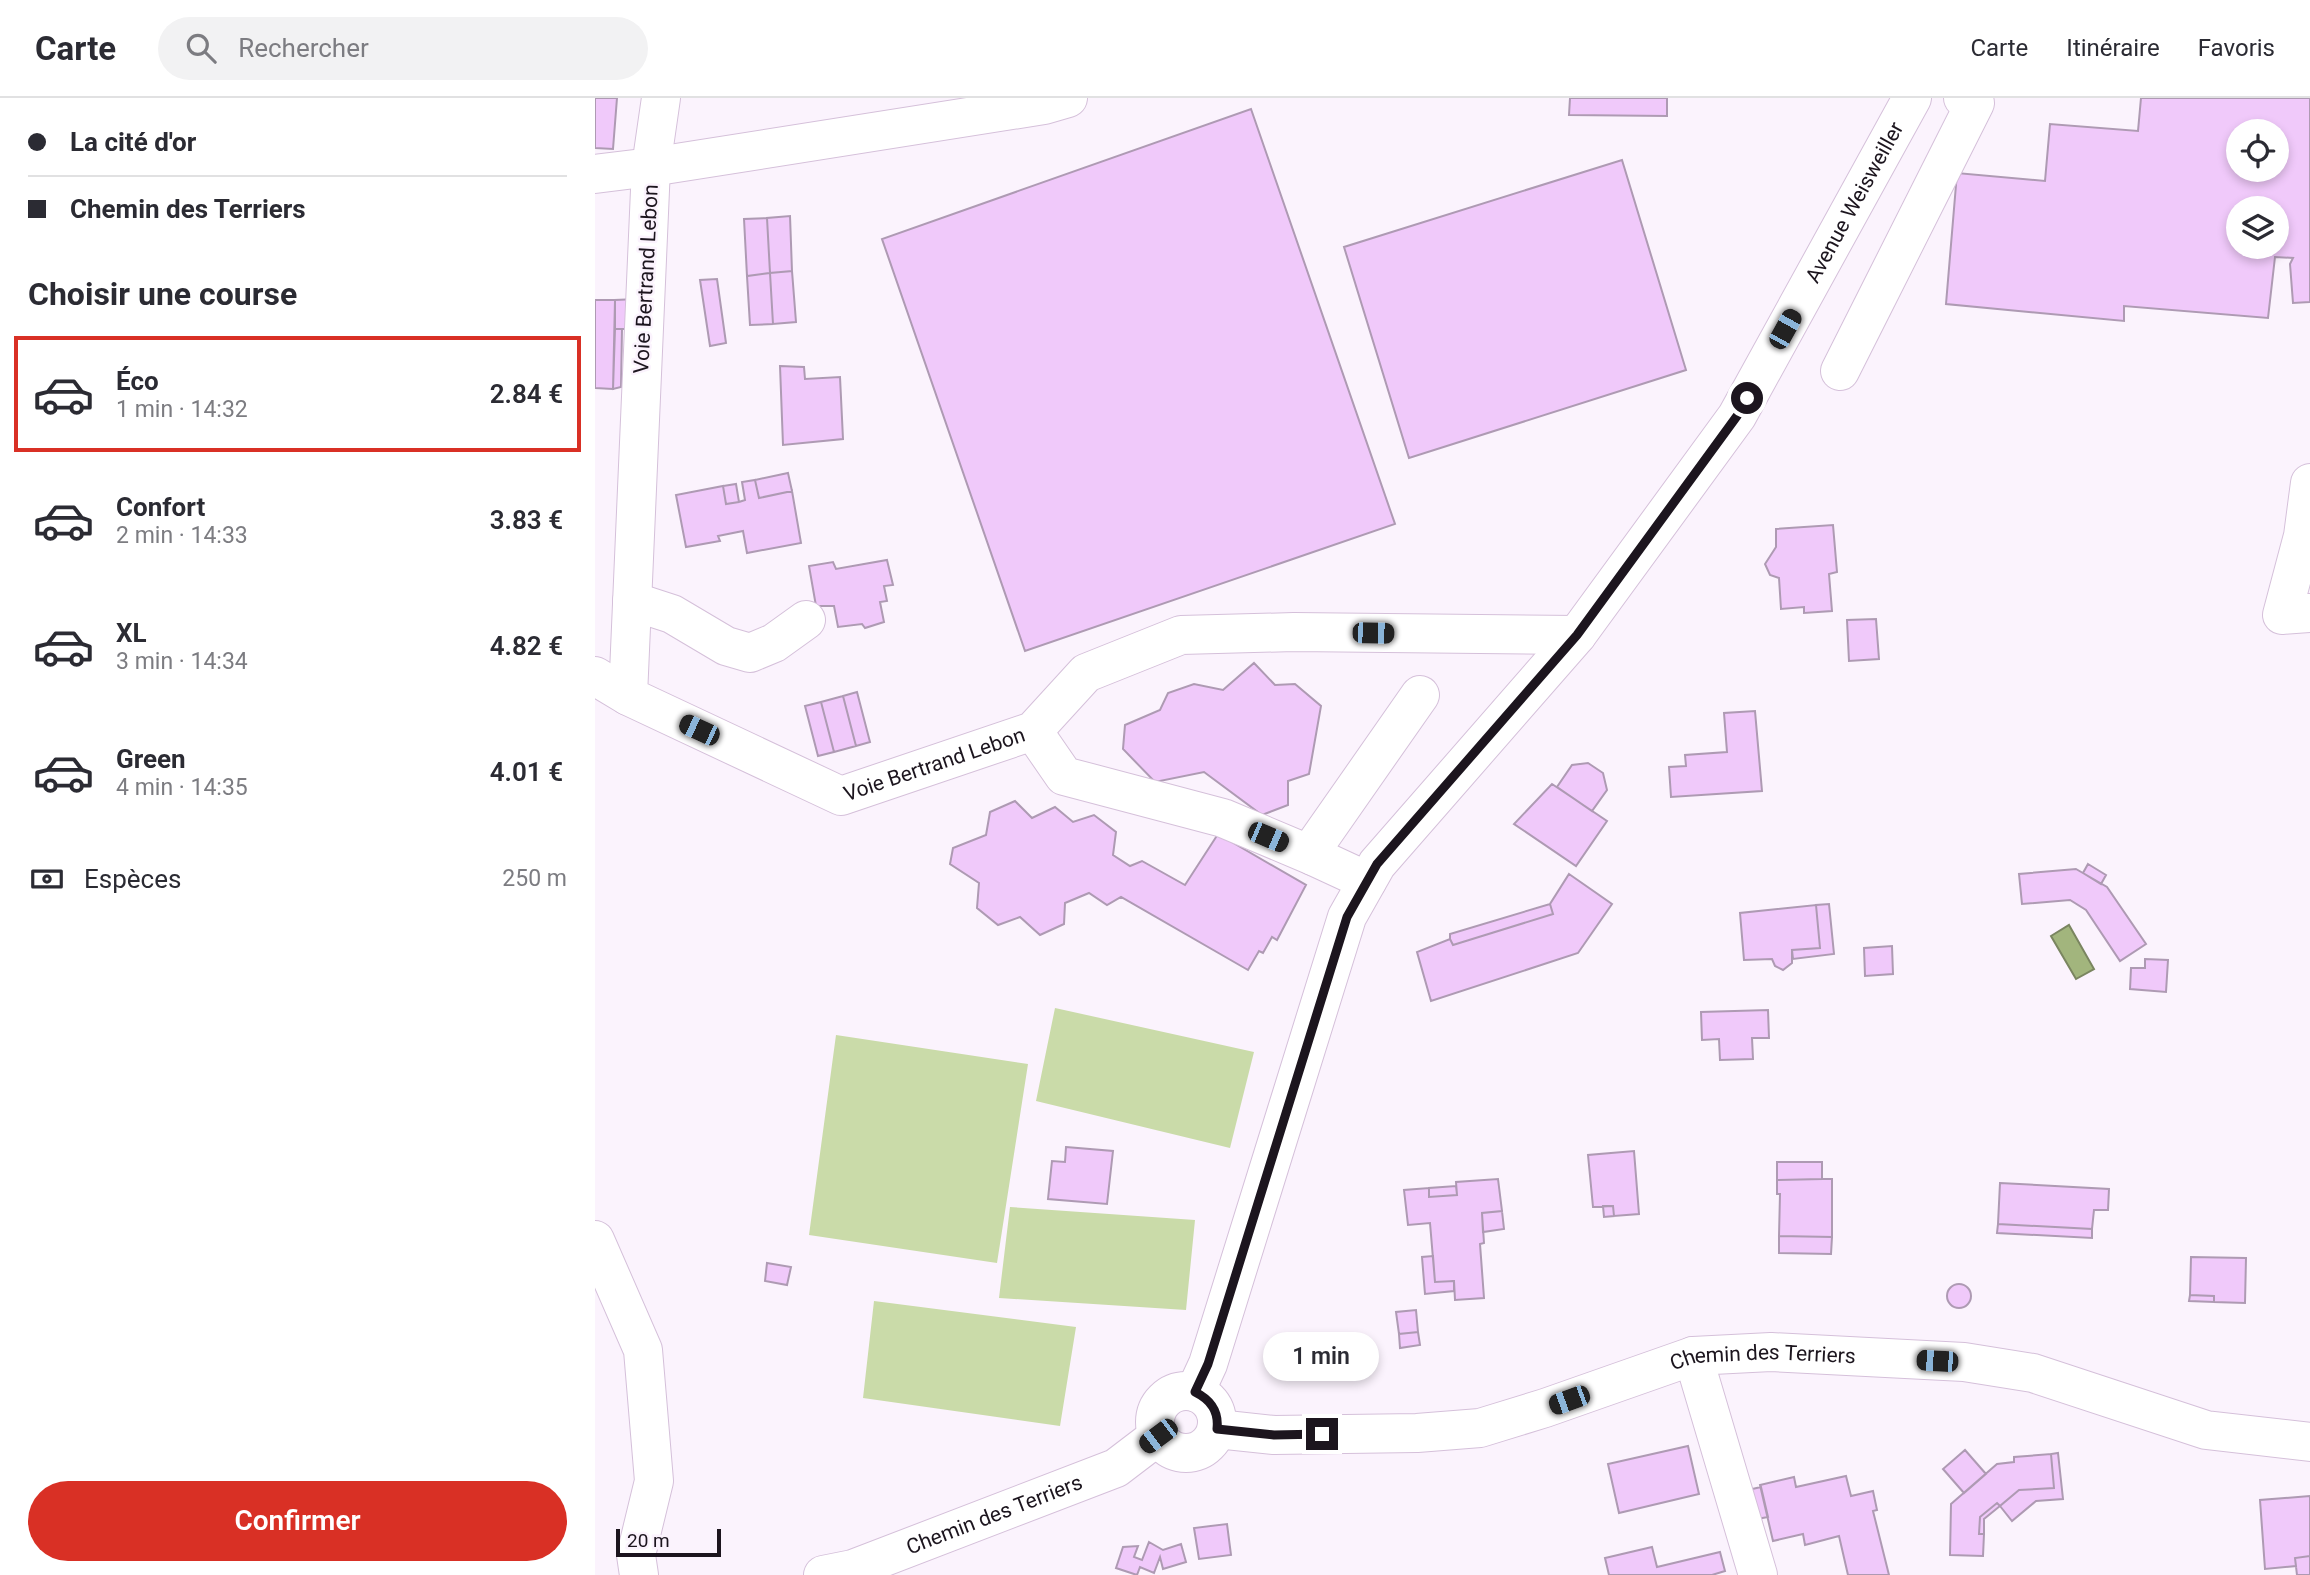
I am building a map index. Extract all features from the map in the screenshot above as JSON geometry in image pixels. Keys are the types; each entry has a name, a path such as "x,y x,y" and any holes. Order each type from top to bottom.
{"street":[{"path":"652,167 661,98"},
{"name":"Voie Bertrand Lebon","path":"595,174 1044,105 1068,98"},
{"name":"Avenue Weisweiller","path":"1195,1392 1208,1364 1347,917 1377,864 1577,635 1737,416 1912,98"},
{"path":"1840,371 1977,99"},
{"name":"Voie Bertrand Lebon","path":"652,167 628,696 841,796 1033,731 1086,673 1181,635 1294,632 1577,635"},
{"path":"2310,483 2306,536 2282,615 2310,612"},
{"path":"632,601 672,614 726,646 750,653 774,643 806,620"},
{"path":"595,676 628,696"},
{"path":"1313,856 1318,841 1420,695"},
{"path":"1033,731 1064,776 1223,818 1367,881"},
{"path":"595,1240 643,1350 654,1481 636,1555 639,1575"},
{"name":"Chemin des Terriers","path":"1217,1429 1274,1435 1417,1433 1480,1428 1693,1356 1771,1352 1964,1362 2033,1373 2206,1430 2310,1442"},
{"path":"1693,1356 1758,1575"},
{"path":"1195,1392 1211,1402 1218,1419 1217,1429 1208,1446 1191,1454 1171,1450 1158,1436 1155,1416 1165,1399 1174,1393 1195,1392"},
{"name":"Chemin des Terriers","path":"823,1575 853,1569 1116,1468 1158,1436"}],"shaded area":[{"path":"2069,925 2094,969 2076,979 2051,936"},
{"path":"1055,1008 1254,1052 1230,1148 1036,1101"},
{"path":"836,1035 1028,1064 997,1263 809,1235"},
{"path":"1010,1207 1195,1220 1186,1310 999,1298"},
{"path":"874,1301 1076,1327 1060,1426 863,1398"}],"building":[{"path":"595,98 617,98 613,149 595,148"},
{"path":"1570,98 1667,98 1667,116 1569,115"},
{"path":"2141,98 2310,98 2310,302 2293,303 2290,264 2293,258 2289,258 2289,196 2226,196 2226,259 2275,259 2268,318 2124,306 2124,321 1946,304 1957,173 2045,181 2050,124 2138,131"},
{"path":"1251,109 1395,524 1025,651 882,239"},
{"path":"1622,160 1686,370 1409,458 1344,247"},
{"path":"790,216 792,271 770,273 767,218"},
{"path":"767,218 770,273 747,276 744,219"},
{"path":"792,271 796,322 773,324 770,273"},
{"path":"770,273 773,324 750,325 747,276"},
{"path":"717,279 726,343 710,346 700,280"},
{"path":"637,299 634,329 615,329 615,300"},
{"path":"595,300 615,300 613,389 595,388"},
{"path":"615,329 622,329 621,387 613,389"},
{"path":"780,366 804,367 805,379 840,377 843,439 783,445"},
{"path":"788,473 792,491 759,498 755,480"},
{"path":"755,480 759,498 792,491 801,543 747,553 743,531 718,536 720,541 686,547 676,495 723,486 726,504 739,502 745,500 742,482"},
{"path":"736,484 739,502 726,504 723,486"},
{"path":"1833,525 1837,572 1829,574 1832,611 1804,613 1804,607 1781,609 1779,578 1770,575 1765,564 1776,547 1776,529"},
{"path":"887,560 893,585 884,586 887,601 880,602 884,622 865,628 862,624 838,627 834,606 816,606 809,566 833,562 836,569"},
{"path":"1876,619 1879,659 1849,661 1847,620"},
{"path":"1254,663 1275,685 1295,684 1321,706 1309,774 1288,781 1288,805 1262,815 1204,772 1155,782 1123,749 1125,725 1160,710 1168,693 1194,684 1223,690"},
{"path":"857,692 870,742 856,746 843,696"},
{"path":"843,696 856,746 834,752 821,702"},
{"path":"821,702 834,752 818,756 805,706"},
{"path":"1755,711 1762,791 1671,797 1669,767 1686,766 1685,755 1727,752 1724,713"},
{"path":"1588,763 1603,773 1607,790 1592,811 1557,787 1572,765"},
{"path":"1552,784 1607,821 1576,866 1514,824"},
{"path":"1015,801 1032,818 1055,807 1073,822 1094,815 1116,832 1113,855 1130,866 1142,861 1185,885 1218,834 1306,885 1277,940 1272,937 1263,953 1259,951 1248,970 1121,897 1107,905 1089,893 1065,903 1064,924 1040,935 1020,917 998,925 977,908 979,883 950,864 953,848 986,835 990,812"},
{"path":"2088,864 2106,875 2101,884 2083,873"},
{"path":"2076,869 2107,887 2146,944 2120,961 2086,910 2070,900 2022,904 2019,874"},
{"path":"1569,874 1612,904 1578,953 1431,1001 1417,952 1450,939 1453,945 1553,914 1550,904"},
{"path":"1550,904 1553,914 1453,945 1450,939 1450,934"},
{"path":"1829,904 1834,954 1793,959 1792,950 1820,948 1816,905"},
{"path":"1816,905 1820,948 1792,950 1792,963 1783,970 1775,966 1772,959 1744,960 1740,913"},
{"path":"1892,946 1893,974 1865,976 1864,948"},
{"path":"2145,959 2168,960 2166,992 2130,989 2131,968 2145,968"},
{"path":"1768,1010 1769,1038 1752,1038 1753,1059 1720,1060 1719,1039 1702,1040 1701,1012"},
{"path":"1066,1147 1113,1151 1107,1204 1048,1199 1052,1161 1065,1162"},
{"path":"1634,1151 1639,1214 1614,1216 1613,1206 1593,1207 1588,1155"},
{"path":"1777,1162 1822,1162 1822,1179 1777,1180"},
{"path":"1498,1179 1502,1211 1482,1213 1484,1243 1480,1244 1484,1298 1455,1300 1454,1281 1435,1282 1430,1223 1408,1225 1404,1190 1429,1188 1429,1197 1457,1195 1456,1182"},
{"path":"1832,1179 1832,1237 1779,1236 1780,1194 1777,1194 1777,1180"},
{"path":"2000,1183 2109,1189 2108,1210 2094,1210 2092,1229 1998,1224"},
{"path":"1456,1186 1457,1195 1429,1197 1429,1188"},
{"path":"1603,1206 1613,1206 1614,1216 1604,1217"},
{"path":"1502,1211 1504,1229 1483,1232 1482,1213"},
{"path":"1998,1224 2092,1229 2092,1238 1997,1233"},
{"path":"1779,1236 1832,1237 1831,1254 1779,1253"},
{"path":"1433,1256 1435,1282 1454,1281 1454,1291 1425,1294 1422,1257"},
{"path":"2191,1257 2246,1258 2245,1303 2214,1302 2214,1296 2190,1295"},
{"path":"767,1263 791,1267 787,1285 765,1281"},
{"path":"1959,1284 1968,1287 1971,1296 1968,1305 1959,1308 1950,1305 1947,1296 1950,1287"},
{"path":"2190,1295 2214,1296 2214,1302 2189,1301"},
{"path":"1416,1310 1418,1332 1399,1334 1396,1312"},
{"path":"1418,1332 1420,1345 1400,1348 1399,1334"},
{"path":"1688,1446 1699,1494 1619,1513 1608,1464"},
{"path":"1965,1450 1986,1474 1964,1493 1943,1469"},
{"path":"2058,1453 2063,1499 2036,1501 2012,1521 2000,1506 2019,1490 2054,1488 2051,1454"},
{"path":"2051,1454 2054,1488 2019,1490 2000,1506 1997,1503 1980,1517 1979,1534 1984,1534 1983,1556 1950,1555 1951,1504 1997,1464 2014,1462 2014,1457"},
{"path":"1846,1476 1851,1496 1873,1491 1877,1510 1873,1511 1889,1575 1848,1575 1839,1536 1805,1545 1803,1534 1773,1541 1760,1485 1794,1477 1796,1487"},
{"path":"1761,1487 1768,1517 1757,1519 1748,1490"},
{"path":"2310,1496 2310,1556 2295,1558 2296,1566 2265,1569 2260,1500"},
{"path":"1997,1503 2000,1506 1984,1519 1984,1534 1979,1534 1980,1517"},
{"path":"1227,1524 1231,1555 1199,1559 1194,1528"},
{"path":"1149,1542 1163,1550 1181,1544 1186,1562 1163,1569 1160,1557 1154,1573 1140,1567 1137,1575 1116,1568 1123,1547 1138,1546 1134,1557 1142,1560"},
{"path":"1652,1547 1657,1567 1720,1552 1725,1571 1712,1575 1609,1575 1605,1558"},
{"path":"2310,1556 2310,1575 2297,1575 2295,1558"}],"route":[{"path":"1322,1434 1274,1435 1217,1429 1218,1419 1211,1402 1195,1392 1208,1364 1347,917 1377,864 1577,635 1737,416 1747,398"}]}
